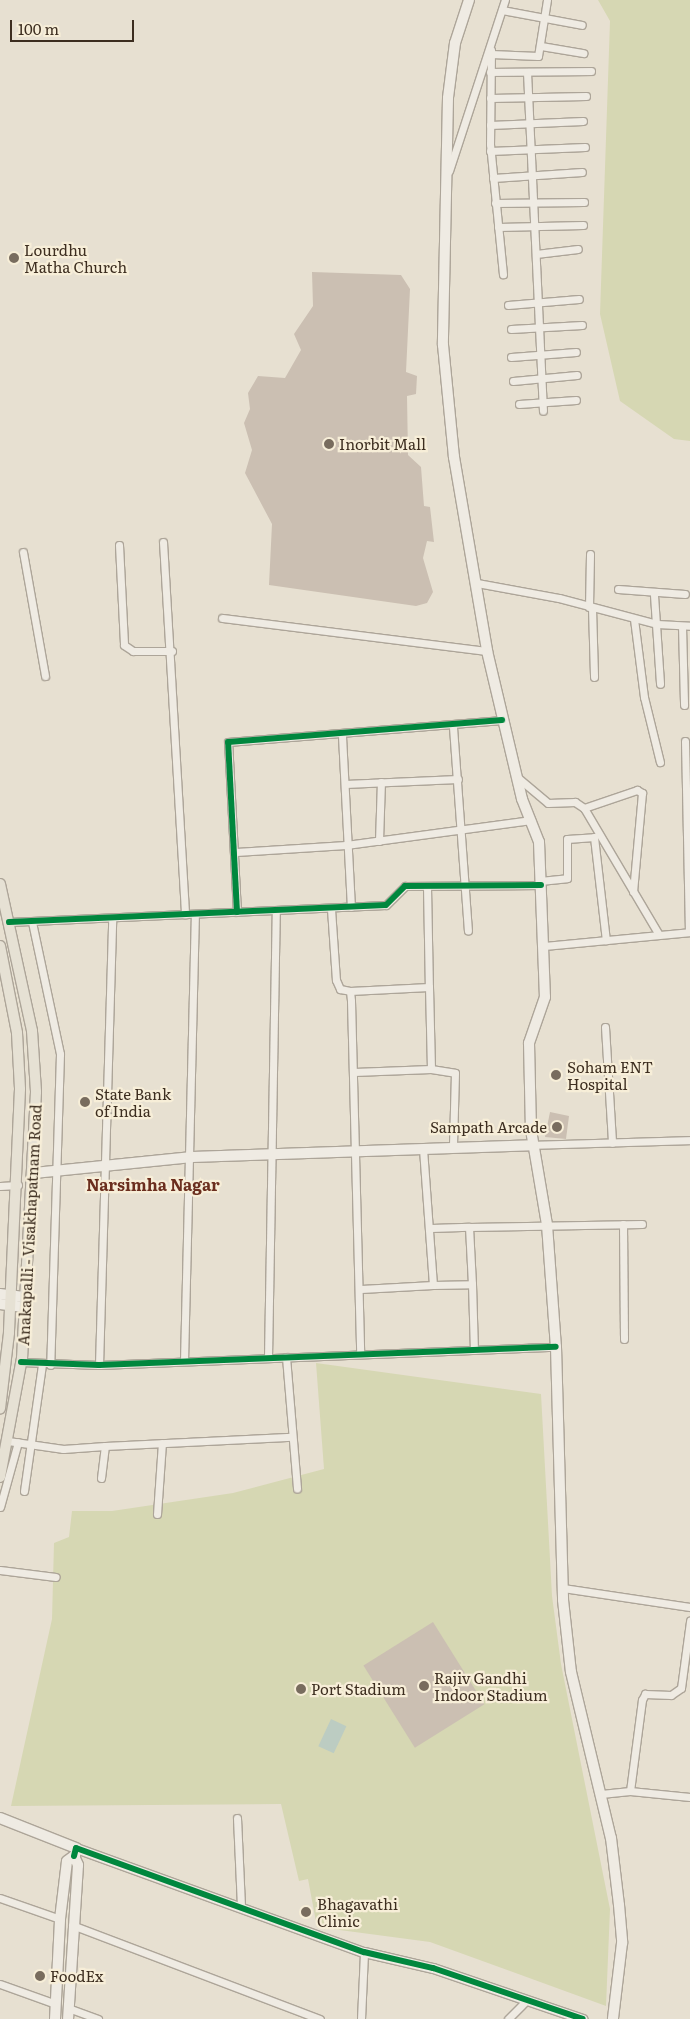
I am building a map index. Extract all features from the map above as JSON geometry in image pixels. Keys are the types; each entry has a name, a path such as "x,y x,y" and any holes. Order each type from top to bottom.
{"main road":[{"path":"469,0 450,72 443,345 454,457 477,583 487,651 516,777 539,842 545,946 544,1010 529,1043 532,1145 547,1225 556,1347 563,1588 571,1672 601,1794 622,1943 613,2019"},
{"name":"Anakapalli - Visakhapatnam Road","path":"0,884 32,1030 34,1173 26,1302 13,1441 0,1477"},
{"path":"0,946 17,1033 18,1185 11,1295 5,1305 0,1408"},
{"path":"34,1173 192,1157 272,1152 532,1145"},
{"path":"0,1294 11,1295 26,1302"},
{"path":"5,1305 26,1302"},
{"path":"0,1818 75,1852"},
{"path":"56,2019 60,1920 67,1861 75,1852"},
{"path":"68,2019 72,1925 78,1865 75,1852"}],"street":[{"path":"446,179 491,52 505,0"},
{"path":"491,52 535,58 541,46 547,0"},
{"path":"502,10 582,25"},
{"path":"541,46 583,53"},
{"path":"491,52 490,151 503,274"},
{"path":"490,72 591,72"},
{"path":"527,72 544,411"},
{"path":"490,98 586,96"},
{"path":"490,124 583,121"},
{"path":"490,151 585,147"},
{"path":"493,178 582,172"},
{"path":"495,202 584,202"},
{"path":"498,227 583,225"},
{"path":"536,254 578,249"},
{"path":"508,305 579,299"},
{"path":"511,329 582,325"},
{"path":"512,357 576,352"},
{"path":"513,381 577,375"},
{"path":"519,404 576,400"},
{"path":"163,542 172,651 185,914"},
{"path":"118,545 124,645 133,651 172,651"},
{"path":"23,552 45,676"},
{"path":"590,554 594,677"},
{"path":"477,583 634,619 686,626 687,663 684,704"},
{"path":"618,589 654,595 685,594"},
{"path":"654,595 654,623 660,684"},
{"path":"222,618 487,651"},
{"path":"634,619 644,698 660,762"},
{"path":"237,912 236,852 228,742 342,736 453,727 502,720"},
{"path":"453,727 458,779 463,884 468,930"},
{"path":"342,736 346,845 351,907"},
{"path":"545,946 690,932 689,823 685,741"},
{"path":"516,777 548,803 575,802 584,808 659,935"},
{"path":"345,784 458,779"},
{"path":"379,841 381,782"},
{"path":"584,808 637,790 642,793 633,892"},
{"path":"236,852 346,845 459,827 531,820"},
{"path":"9,922 112,920 185,914 331,909 386,905 399,888 463,884 540,883 567,878 566,839 594,837 606,940"},
{"path":"427,887 431,1068"},
{"path":"331,909 336,980 340,989 350,991 429,987"},
{"path":"268,1358 276,910"},
{"path":"184,1361 192,1157 195,914"},
{"path":"99,1365 112,920"},
{"path":"24,1491 46,1365 60,1054 32,922"},
{"path":"350,991 361,1289 360,1352"},
{"path":"604,1027 612,1143"},
{"path":"354,1072 431,1068 451,1070 456,1077 453,1146"},
{"path":"532,1145 690,1140"},
{"path":"423,1148 431,1228 433,1285"},
{"path":"0,1186 18,1185"},
{"path":"623,1224 624,1339"},
{"path":"431,1228 642,1224"},
{"path":"470,1227 474,1350"},
{"path":"361,1289 472,1284"},
{"path":"21,1362 46,1365 99,1365 360,1352 556,1347"},
{"path":"286,1357 297,1489"},
{"path":"0,1507 13,1441 63,1449 292,1437"},
{"path":"157,1514 162,1443"},
{"path":"101,1478 105,1446"},
{"path":"0,1570 56,1577"},
{"path":"563,1588 690,1607"},
{"path":"630,1791 642,1700 646,1694 671,1695 681,1688 690,1621"},
{"path":"601,1794 630,1791 690,1797"},
{"path":"237,1818 241,1906"},
{"path":"75,1852 241,1906 364,1952 433,1968 583,2019"},
{"path":"0,1898 60,1920"},
{"path":"72,1925 320,2019"},
{"path":"361,2019 364,1952"},
{"path":"0,1984 56,2004"},
{"path":"508,2019 526,2001"},
{"path":"68,2008 98,2019"}],"green space":[{"path":"598,0 690,0 690,441 674,439 620,401 600,314 610,21"},
{"name":"Port Stadium","path":"316,1363 541,1394 552,1596 561,1664 610,1909 606,2006 430,1942 317,1927 308,1879 299,1881 281,1804 11,1806 52,1619 54,1543 69,1537 72,1511 112,1511 233,1493 324,1469"}],"shaded area":[{"path":"331,1719 346,1726 334,1753 318,1746"}],"building":[{"name":"Inorbit Mall","path":"312,272 401,275 410,289 406,372 417,376 416,394 407,396 408,455 421,467 424,506 430,507 434,542 427,541 423,558 433,592 427,603 416,606 269,585 272,524 245,473 252,450 244,423 250,409 248,393 258,376 285,378 301,350 294,334 313,306"},
{"name":"Sampath Arcade","path":"550,1112 569,1116 566,1139 545,1137"},
{"name":"Rajiv Gandhi Indoor Stadium","path":"433,1622 484,1704 415,1748 363,1665"}],"cycle path":[{"path":"237,912 228,742 502,720"},
{"path":"9,922 386,905 405,886 541,885"},
{"path":"21,1362 99,1365 556,1347"},
{"path":"74,1856 76,1848 364,1952 433,1968 583,2019"}],"place":[{"name":"Lourdhu Matha Church","path":"14,258"},
{"name":"Inorbit Mall","path":"329,444"},
{"name":"Soham ENT Hospital","path":"556,1075"},
{"name":"State Bank of India","path":"85,1102"},
{"name":"Sampath Arcade","path":"557,1127"},
{"name":"Rajiv Gandhi Indoor Stadium","path":"424,1686"},
{"name":"Port Stadium","path":"301,1689"},
{"name":"Bhagavathi Clinic","path":"306,1912"},
{"name":"FoodEx","path":"40,1976"}],"district":[{"name":"Narsimha Nagar","path":"153,1184"}]}
